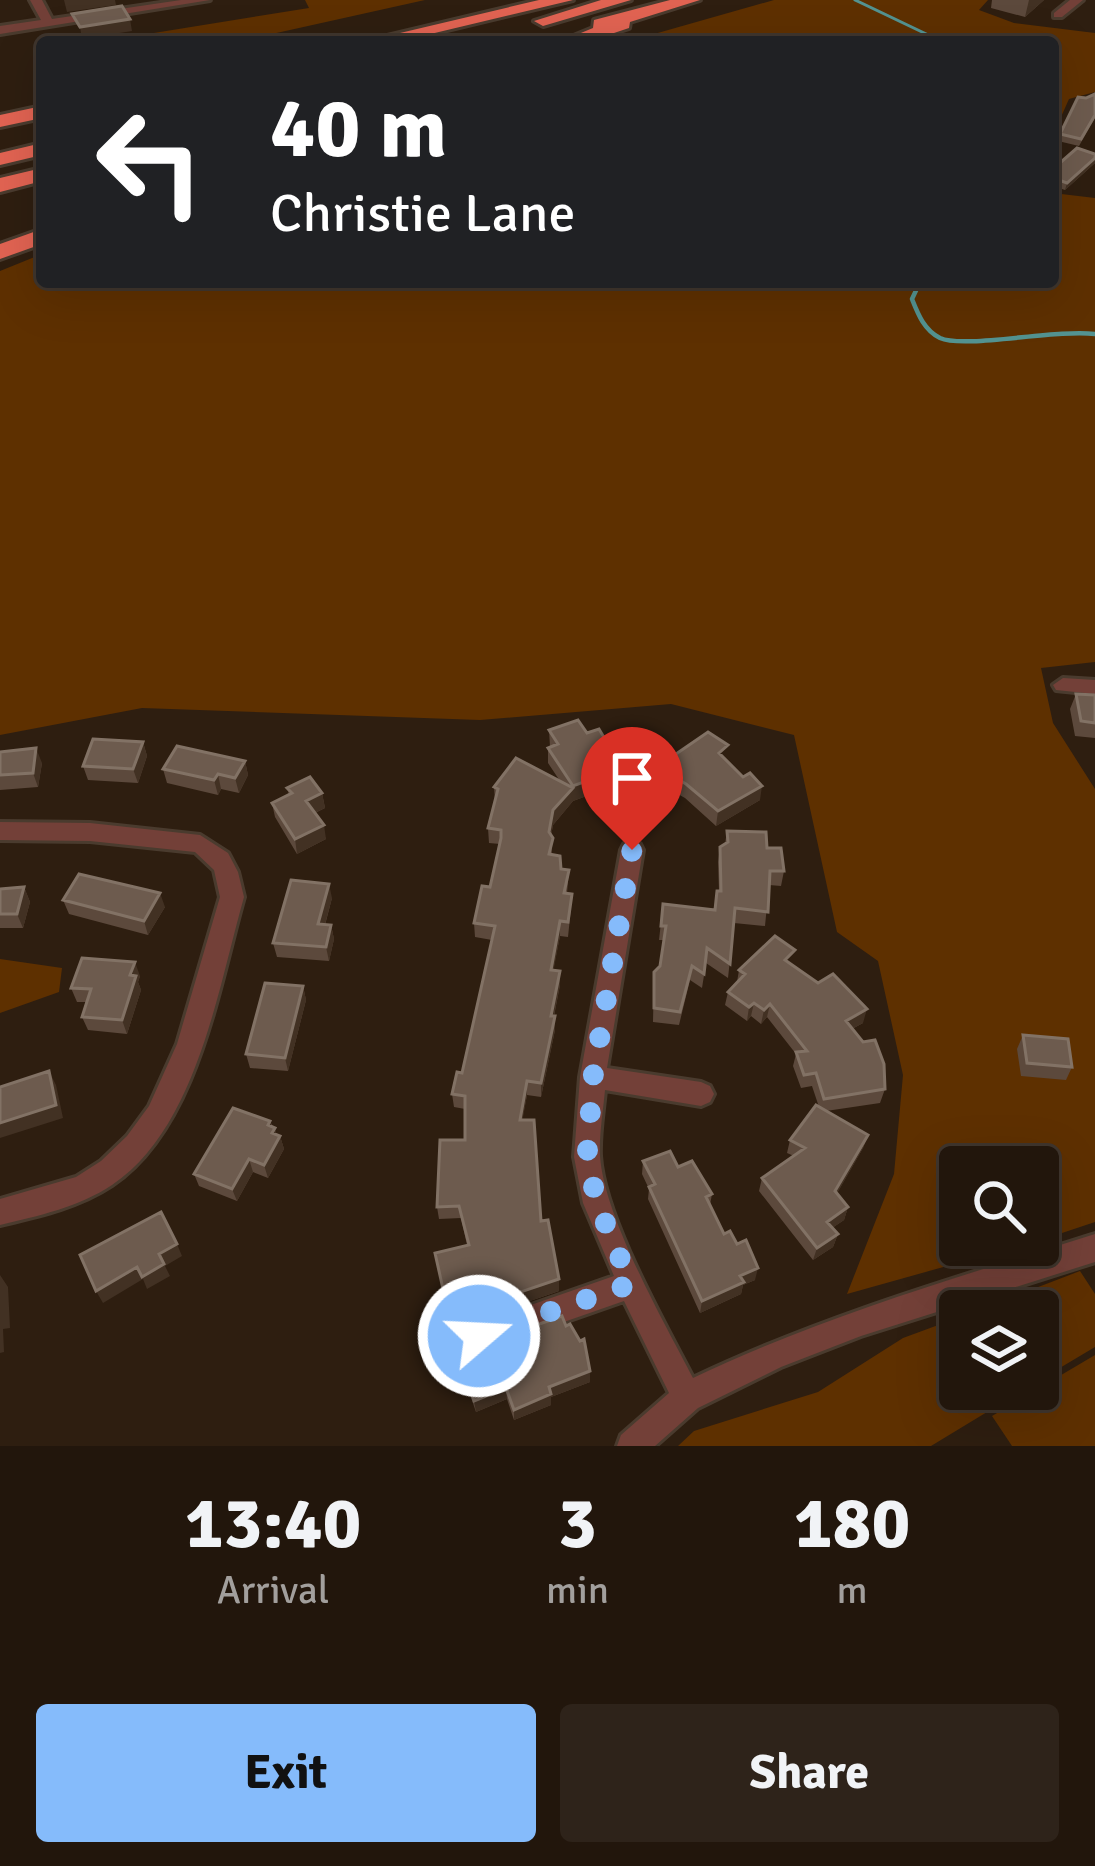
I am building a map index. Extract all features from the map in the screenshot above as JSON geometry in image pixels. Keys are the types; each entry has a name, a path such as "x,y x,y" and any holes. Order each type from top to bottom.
{"highway":[{"path":"398,36 564,0"},
{"path":"484,36 622,0"},
{"path":"557,36 694,0"},
{"path":"586,36 694,0"},
{"path":"0,107 36,101"},
{"path":"0,121 36,113"},
{"path":"0,159 36,150"},
{"path":"0,185 36,176"},
{"path":"0,252 36,238"}],"street":[{"path":"36,0 48,23"},
{"path":"0,30 204,0"},
{"path":"1058,15 1077,0"},
{"path":"1063,685 1095,686"},
{"path":"0,831 90,832 200,844 215,852 230,872 232,897 168,1106 113,1169 77,1190 0,1212"},
{"path":"632,850 593,1077 587,1132 590,1180 631,1284 687,1397"},
{"path":"593,1077 701,1094"},
{"path":"632,1446 687,1397 816,1338 1095,1248"},
{"path":"441,1350 631,1284"}],"shaded area":[{"path":"305,0 425,0 263,36 135,36 309,8"},
{"path":"774,0 988,0 979,10 1014,23 1095,33 1095,92 1069,99 1059,122 1059,36 647,36"},
{"path":"1059,194 1095,198 1095,662 1041,668 1053,723 1095,789 1095,1222 1059,1234 1059,1146 939,1146 939,1266 947,1266 847,1294 894,1174 903,1075 878,961 837,932 794,735 671,704 480,720 142,708 0,735 0,271 36,256 36,288 1059,288"},
{"path":"0,959 62,968 59,992 0,1013"},
{"path":"1080,1271 1095,1294 1095,1347 1059,1368 1059,1290 1030,1290"},
{"path":"939,1325 939,1410 990,1410 931,1446 678,1446 694,1431 818,1392 903,1338"},
{"path":"1095,1355 1095,1446 1012,1446 992,1416 1002,1410 1059,1410 1059,1376"}],"building":[{"path":"122,6 130,19 80,27 72,14"},
{"path":"1095,94 1095,115 1081,139 1060,134 1078,97"},
{"path":"1077,148 1095,154 1067,183 1059,180 1059,164"},
{"path":"1076,694 1095,695 1095,723 1081,721"},
{"path":"578,720 587,733 599,729 622,768 573,786 548,748 558,744 549,730"},
{"path":"708,732 728,745 719,753 743,777 750,773 762,786 718,811 657,767"},
{"path":"93,739 143,742 133,769 83,766"},
{"path":"177,746 245,761 235,778 218,774 214,780 163,769"},
{"path":"36,748 33,773 0,775 0,752"},
{"path":"516,758 573,788 553,810 549,832 553,838 549,854 560,856 561,869 569,870 564,893 572,894 568,922 560,921 551,970 560,971 551,1016 555,1016 541,1083 527,1081 520,1120 534,1120 541,1221 548,1220 559,1279 500,1299 457,1307 454,1296 445,1298 435,1253 469,1245 459,1206 437,1207 440,1140 465,1140 465,1096 452,1094 457,1072 462,1073 495,926 474,923 482,886 490,887 501,838 501,830 488,828 498,789 494,787"},
{"path":"310,777 322,793 306,801 324,825 295,839 272,803 292,793 287,788"},
{"path":"727,831 766,832 767,848 781,848 784,871 770,871 768,912 735,908 730,964 707,948 704,974 692,966 680,1012 654,1008 654,972 660,966 666,926 661,926 663,904 715,910 717,891 721,891 720,847 728,842"},
{"path":"79,874 160,893 144,921 63,900"},
{"path":"291,880 329,884 318,924 331,925 326,947 273,943"},
{"path":"24,887 17,914 0,914 0,889"},
{"path":"775,936 795,950 785,960 818,983 833,974 867,1009 846,1021 863,1042 875,1040 884,1064 885,1089 824,1099 816,1073 804,1075 796,1052 807,1051 770,1004 764,1010 754,1003 749,1007 728,992 745,974 739,970"},
{"path":"82,958 135,962 130,975 136,976 122,1020 82,1017 91,989 71,988"},
{"path":"265,983 303,986 285,1058 246,1054"},
{"path":"1023,1035 1068,1039 1072,1067 1027,1063"},
{"path":"49,1071 56,1105 0,1123 0,1087"},
{"path":"816,1105 868,1135 835,1191 848,1207 827,1222 838,1234 817,1248 762,1178 805,1148 790,1140"},
{"path":"233,1108 270,1121 268,1125 275,1128 272,1133 280,1136 264,1165 249,1159 232,1189 194,1174"},
{"path":"670,1151 678,1167 692,1161 712,1194 706,1197 724,1234 730,1231 737,1244 746,1240 758,1268 740,1276 744,1282 702,1301 649,1187 655,1184 643,1161"},
{"path":"161,1212 177,1244 159,1254 164,1264 142,1277 137,1267 96,1291 80,1255"},
{"path":"562,1316 580,1341 584,1339 590,1371 549,1387 551,1394 514,1410 506,1388 474,1401 460,1360 513,1339 511,1334"}],"waterway":[{"path":"855,0 930,36"},
{"path":"917,288 912,299 919,316 940,338 969,341 1095,334"}],"route":[{"path":"479,1336 631,1284 590,1180 587,1132 632,850"}]}
